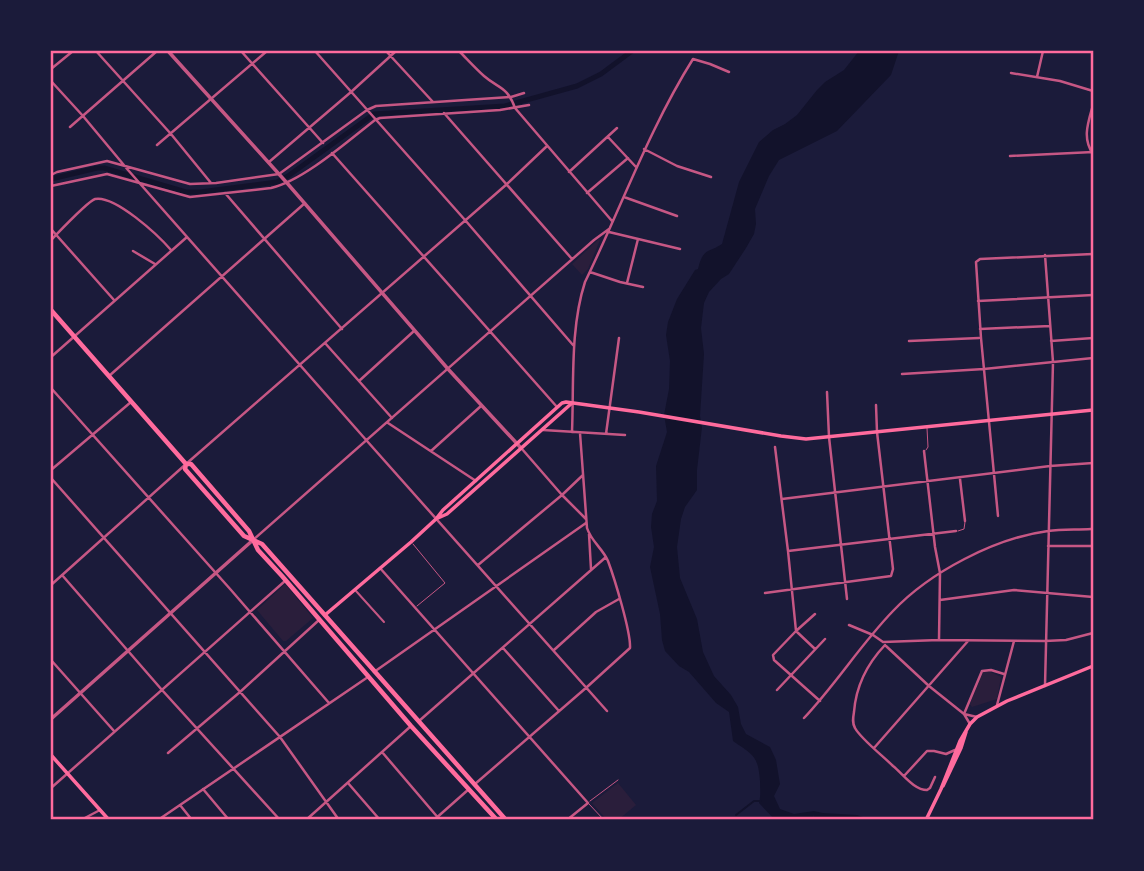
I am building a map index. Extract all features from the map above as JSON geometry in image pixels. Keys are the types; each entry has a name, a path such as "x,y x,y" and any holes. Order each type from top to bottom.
{"main road":[{"path":"51,310 186,464 191,464 249,531 258,550 497,820"},
{"path":"319,620 411,542 562,403 639,412 806,439 1093,410"},
{"path":"436,519 447,514 572,403"},
{"path":"253,540 262,544 506,820"},
{"path":"954,759 955,750 977,717 1093,666"},
{"path":"926,820 946,783 966,730"},
{"path":"51,755 110,820"}],"street":[{"path":"51,69 74,51"},
{"path":"96,51 211,183"},
{"path":"70,127 157,51"},
{"path":"168,51 305,203 448,369 586,521"},
{"path":"242,51 323,143"},
{"path":"157,145 268,51"},
{"path":"315,51 573,345"},
{"path":"386,51 433,102"},
{"path":"268,162 396,51"},
{"path":"459,51 479,72 498,84 511,98 547,146 612,221"},
{"path":"1037,77 1043,51"},
{"path":"572,432 573,345 582,293 608,230 636,167 693,59 729,72"},
{"path":"1011,73 1060,81 1093,91"},
{"path":"51,81 607,711"},
{"path":"51,175 102,161 194,184 279,174 372,107 511,98 524,93"},
{"path":"51,186 102,174 138,181 190,197 271,188 287,183 375,120 500,110 529,105"},
{"path":"1093,105 1086,138 1087,146 1093,152"},
{"path":"444,113 572,259"},
{"path":"569,172 617,128"},
{"path":"608,137 636,167"},
{"path":"51,585 547,146"},
{"path":"645,149 677,166 711,177"},
{"path":"1010,156 1093,152"},
{"path":"332,153 557,407"},
{"path":"587,193 628,158"},
{"path":"225,193 342,329"},
{"path":"624,197 677,216"},
{"path":"51,240 90,202 100,199 110,202 148,226 171,250"},
{"path":"109,376 305,203"},
{"path":"51,229 114,300"},
{"path":"51,719 608,230"},
{"path":"608,230 680,249"},
{"path":"51,357 187,237"},
{"path":"627,284 638,239"},
{"path":"133,250 155,264"},
{"path":"998,516 976,265 980,258 1093,254"},
{"path":"1045,256 1053,362 1045,686"},
{"path":"590,272 643,287"},
{"path":"978,301 1093,295"},
{"path":"980,329 1050,326"},
{"path":"359,381 415,329"},
{"path":"606,434 619,338"},
{"path":"909,341 981,338"},
{"path":"1051,341 1093,338"},
{"path":"325,343 392,418"},
{"path":"902,374 1093,358"},
{"path":"51,388 329,703"},
{"path":"827,392 834,492 847,599"},
{"path":"51,470 131,402"},
{"path":"431,451 482,404"},
{"path":"765,593 891,576 893,569 876,405"},
{"path":"387,423 475,481"},
{"path":"543,430 625,435"},
{"path":"580,433 591,570"},
{"path":"775,447 796,631 815,649"},
{"path":"924,451 934,547 940,573 939,640"},
{"path":"782,499 883,485 1093,463"},
{"path":"478,565 583,475"},
{"path":"51,478 280,737 339,820"},
{"path":"960,478 965,521"},
{"path":"374,672 497,587 586,521"},
{"path":"804,718 906,598 940,573 991,547 1048,531 1092,529"},
{"path":"788,551 956,531"},
{"path":"475,784 628,651 630,642 606,557 589,534"},
{"path":"1048,546 1093,546"},
{"path":"418,722 606,557"},
{"path":"380,568 588,803 567,820"},
{"path":"62,575 197,730 280,820"},
{"path":"51,788 286,580"},
{"path":"356,591 384,622"},
{"path":"940,600 1006,591 1093,597"},
{"path":"554,650 596,612 619,599"},
{"path":"815,614 773,655 774,660 820,701"},
{"path":"168,753 319,620"},
{"path":"849,625 873,635 971,723"},
{"path":"884,644 939,640 1066,640 1093,633"},
{"path":"777,690 825,639"},
{"path":"997,706 1013,640"},
{"path":"874,748 968,641"},
{"path":"884,644 863,674 857,692 853,724 857,731 916,787 923,790 930,788 935,777"},
{"path":"503,647 559,711"},
{"path":"51,660 115,732"},
{"path":"964,714 982,671 991,670 1004,674"},
{"path":"158,820 368,677"},
{"path":"964,714 977,717"},
{"path":"306,820 411,726"},
{"path":"904,776 927,751 946,754 955,750"},
{"path":"382,752 437,819 469,789"},
{"path":"348,782 380,820"},
{"path":"203,789 229,820"},
{"path":"180,804 192,820"},
{"path":"81,820 100,810"}],"lane":[{"path":"924,451 929,447 926,427"},
{"path":"956,531 964,529 965,521"},
{"path":"411,542 445,583 415,607"},
{"path":"604,820 588,803 618,780"}],"shaded area":[{"path":"859,51 899,51 891,75 837,131 779,160 755,209 754,234 729,274 709,292 704,303 701,328 704,354 700,416 702,427 697,490 685,507 677,547 680,578 697,619 703,652 714,676 738,707 746,734 770,747 776,760 780,784 774,796 780,809 794,814 814,811 857,815 872,820 813,820 814,814 812,820 775,820 759,803 758,766 750,753 733,741 729,712 716,703 689,672 665,651 662,640 660,614 650,567 654,547 652,514 657,501 656,466 667,432 664,415 670,361 666,335 677,299 698,269 702,258 722,244 739,182 759,142 797,115 817,90 844,70"},
{"path":"599,239 588,269 582,275 572,264"},
{"path":"284,585 313,618 286,641 283,641 257,610"},
{"path":"986,670 1001,677 997,699 972,707 970,704"},
{"path":"618,783 636,805 618,820 607,820 592,803"}],"waterway":[{"path":"51,179 104,168 186,192 277,182 374,114 505,106 577,86 601,74 632,51"},
{"path":"736,815 754,801 761,801"}]}
